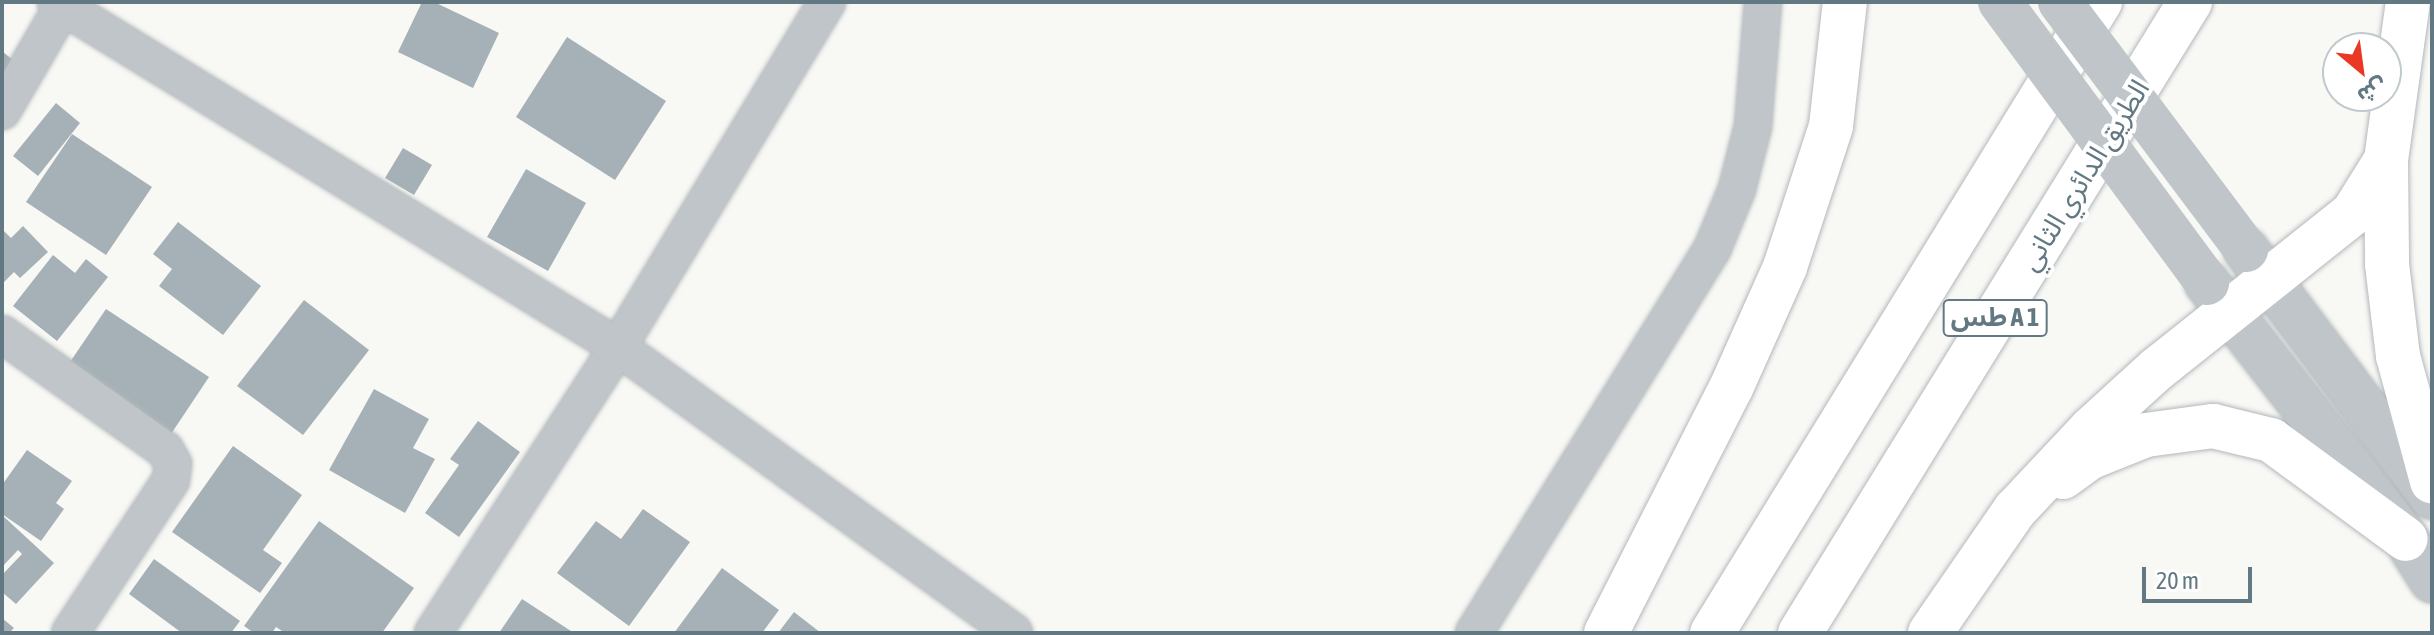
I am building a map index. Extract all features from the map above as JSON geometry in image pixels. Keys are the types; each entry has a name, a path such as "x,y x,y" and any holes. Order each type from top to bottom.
{"highway":[{"path":"1606,633 1731,388 1785,267 1831,126 1845,2"},
{"name":"طس A 1","path":"1712,633 2100,2"},
{"name":"الطريق الدائري الثاني","path":"1800,633 2190,2"},
{"path":"2408,2 2386,160 2387,264 2398,356 2432,481"},
{"path":"1930,633 2015,510 2217,297 2260,265 2353,213 2386,160"},
{"path":"2015,510 2105,452 2146,435 2213,426 2271,440 2406,539"}],"street":[{"path":"433,633 618,347 827,2"},
{"path":"1474,633 1713,247 1737,189 1753,126 1763,2"},
{"path":"2000,2 2217,297 2406,539 2432,580"},
{"path":"2060,2 2432,497"},
{"path":"2,111 59,4 618,347 1014,633"},
{"path":"2,334 165,450 173,464 171,480 70,633"}],"building":[{"path":"422,2 434,2 499,33 473,88 398,52"},
{"path":"567,37 666,101 615,180 516,117"},
{"path":"2,51 14,61 2,76"},
{"path":"56,103 80,123 38,176 13,156"},
{"path":"72,134 152,187 106,255 26,202"},
{"path":"403,148 432,165 414,195 385,178"},
{"path":"526,169 586,203 548,271 487,237"},
{"path":"178,222 261,286 223,335 159,286 172,269 153,254"},
{"path":"23,226 48,252 20,278 14,272 2,284 2,229 11,238"},
{"path":"53,255 75,273 86,259 108,277 57,341 13,306"},
{"path":"304,300 369,350 303,435 237,386"},
{"path":"106,309 209,377 171,434 68,365"},
{"path":"374,389 429,419 413,448 435,459 405,513 329,470"},
{"path":"478,421 520,452 459,537 425,513 459,465 450,459"},
{"path":"233,446 302,495 263,550 282,563 260,593 172,532"},
{"path":"27,450 72,481 56,503 64,509 41,541 2,514 2,485"},
{"path":"643,509 690,542 629,626 557,573 596,521 621,539"},
{"path":"2,515 54,563 16,604 2,592 2,575 22,554 18,550 2,567"},
{"path":"319,521 414,588 382,633 285,633 276,627 272,633 254,633 244,626"},
{"path":"154,559 240,621 231,633 182,633 129,594"},
{"path":"722,568 779,610 762,633 674,633"},
{"path":"522,599 574,633 499,633"},
{"path":"794,612 821,633 778,633"},
{"path":"2,618 14,628 9,633 2,633"}]}
